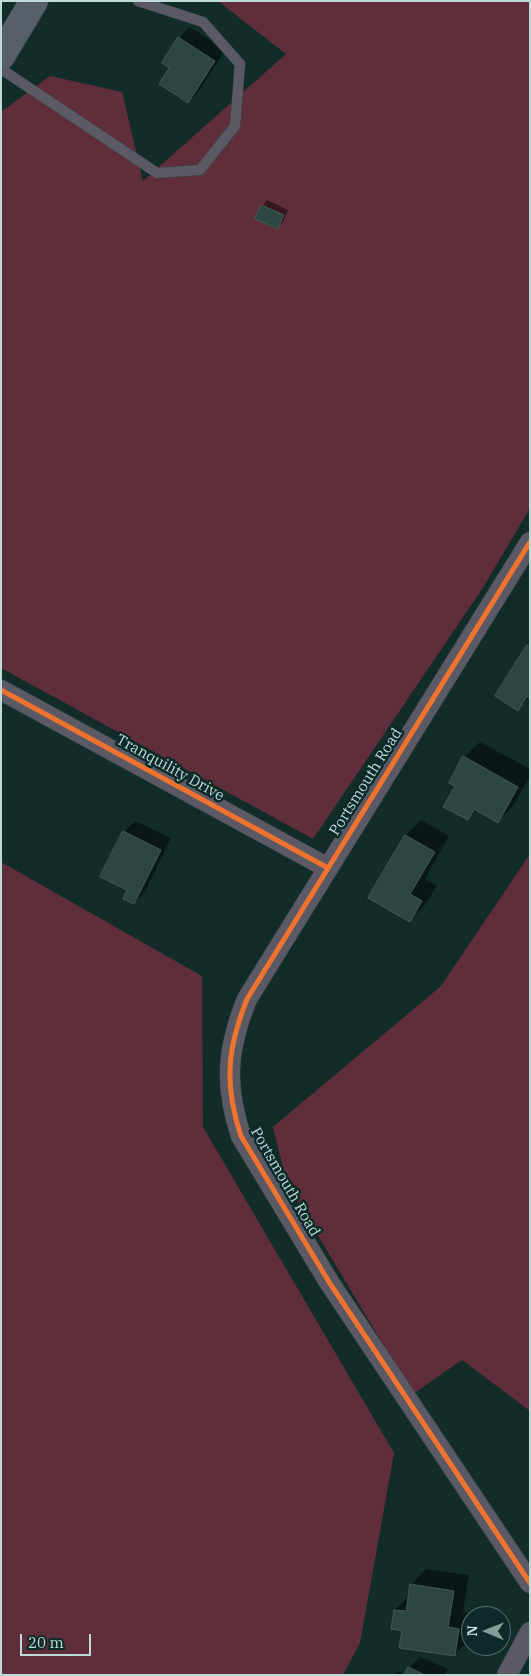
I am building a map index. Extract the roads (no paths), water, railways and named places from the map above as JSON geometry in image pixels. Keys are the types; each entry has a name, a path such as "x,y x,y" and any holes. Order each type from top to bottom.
{"highway":[{"path":"1,56 34,1"}],"street":[{"name":"Portsmouth Road","path":"530,542 247,999 236,1026 230,1054 230,1086 235,1117 241,1136 329,1282 530,1583"},
{"name":"Tranquility Drive","path":"1,690 328,868"},
{"path":"508,1675 530,1632"}],"lane":[{"path":"1,69 157,173 200,170 235,126 240,64 203,22 138,1"}]}
